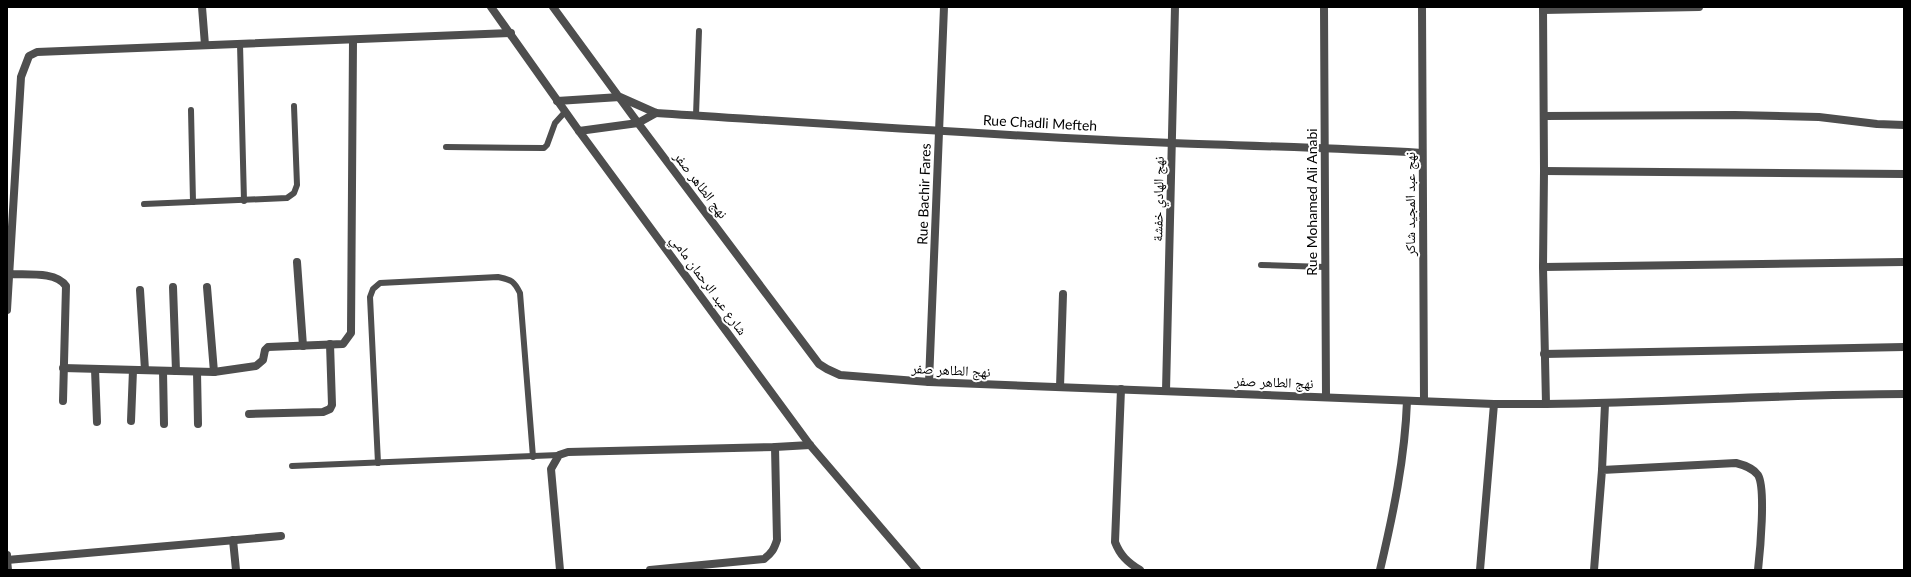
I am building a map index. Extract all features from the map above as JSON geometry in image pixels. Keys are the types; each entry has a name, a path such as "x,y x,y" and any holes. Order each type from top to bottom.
{"street":[{"path":"202,7 205,45"},
{"name":"شارع عبد الرحمان مامي","path":"492,7 557,101 810,445 914,569"},
{"name":"نهج الطاهر صفر","path":"554,7 638,124 820,364 840,375 930,382 1494,404 1605,404 1819,394 1904,394"},
{"name":"Rue Bachir Fares","path":"930,382 944,7"},
{"name":"نهج الهادي خفشة","path":"1166,391 1175,7"},
{"name":"Rue Mohamed Ali Anabi","path":"1324,7 1326,397"},
{"name":"نهج عبد المجيد شاكر","path":"1422,7 1424,401"},
{"path":"1546,404 1543,267 1543,8 1699,7"},
{"path":"7,310 21,77 29,56 37,52 511,33"},
{"path":"63,368 214,372 256,366 263,360 265,350 268,348 343,344 352,333 352,40"},
{"path":"557,101 620,97"},
{"name":"Rue Chadli Mefteh","path":"620,97 656,112 696,115 939,131 1172,143 1325,147 1422,153"},
{"path":"579,131 638,124 656,112"},
{"path":"1544,116 1735,115 1819,118 1877,124 1904,125"},
{"path":"1544,171 1904,174"},
{"path":"297,262 303,346"},
{"path":"1543,267 1904,262"},
{"path":"10,274 50,277 62,281 66,286 63,402"},
{"path":"207,287 214,372"},
{"path":"173,288 176,371"},
{"path":"140,290 145,370"},
{"path":"1060,387 1063,294"},
{"path":"249,414 323,412 330,409 332,405 330,344"},
{"path":"1544,354 1904,347"},
{"path":"95,369 97,422"},
{"path":"132,421 133,370"},
{"path":"163,371 164,424"},
{"path":"197,372 198,424"},
{"path":"1121,390 1115,542 1119,552 1124,558 1140,570"},
{"path":"1380,570 1398,490 1407,401"},
{"path":"1480,570 1494,404"},
{"path":"1594,570 1602,470 1605,404"},
{"path":"560,570 551,469 560,455 568,452 810,445"},
{"path":"650,570 764,559 769,555 774,549 777,540 775,447"},
{"path":"1602,470 1736,464 1752,469 1760,480 1761,488 1758,570"},
{"path":"7,560 281,536"},
{"path":"233,540 236,570"},
{"path":"7,555 8,570"}],"lane":[{"path":"696,115 699,31"},
{"path":"240,44 244,201"},
{"path":"144,204 287,198 294,193 297,185 294,106"},
{"path":"191,110 193,202"},
{"path":"446,147 544,148 547,145 555,123 565,112"},
{"path":"1261,265 1325,267"},
{"path":"378,463 370,297 373,289 380,283 498,277 508,279 515,283 520,293 532,457"},
{"path":"292,466 560,455"}]}
